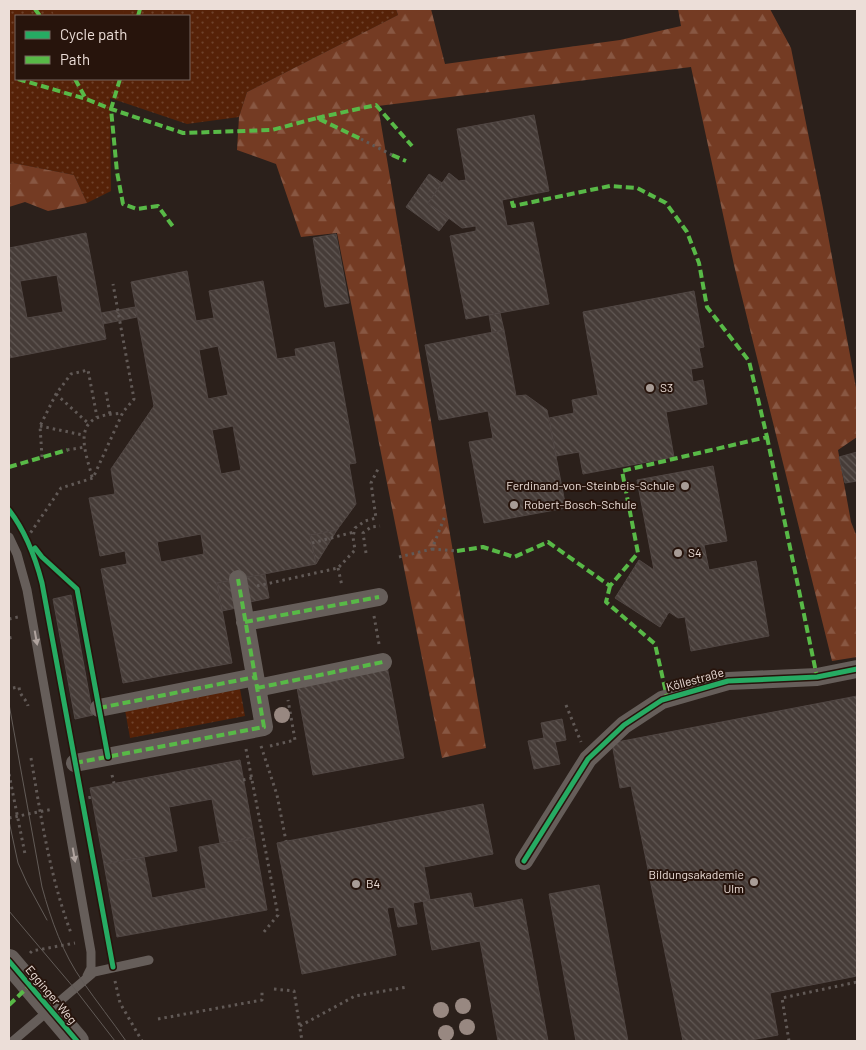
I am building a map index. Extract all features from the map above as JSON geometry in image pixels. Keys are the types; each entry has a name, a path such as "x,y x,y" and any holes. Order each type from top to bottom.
{"street":[{"path":"75,764 264,727 238,579"},
{"path":"245,622 379,596"},
{"path":"99,708 256,682 284,683 383,662"},
{"name":"Köllestraße","path":"524,861 588,759 624,725 667,698 728,681 817,677 857,669"},
{"name":"Egginger Weg","path":"9,961 77,1041"}],"lane":[{"path":"9,537 17,554 27,590 89,940 92,960 87,976"},
{"path":"11,1041 51,1010 87,976 94,972 149,960"}],"path":[{"path":"361,138 392,155"},
{"path":"28,538 62,488 93,478 123,412 134,398 114,284"},
{"path":"42,457 40,426 56,394 71,374 88,370 97,417"},
{"path":"106,392 110,414"},
{"path":"56,394 89,424"},
{"path":"93,478 84,447 83,435 89,424 97,417 123,412"},
{"path":"40,426 83,435"},
{"path":"68,450 84,447"},
{"path":"312,543 354,530 365,521 376,518 371,483 379,466"},
{"path":"432,549 445,516"},
{"path":"365,521 371,527"},
{"path":"363,533 371,527 380,526"},
{"path":"354,530 363,533"},
{"path":"280,582 338,568 355,550 354,530"},
{"path":"363,533 366,554"},
{"path":"354,544 364,544"},
{"path":"399,557 432,549 457,551"},
{"path":"338,568 342,588"},
{"path":"9,638 14,636"},
{"path":"284,683 296,740"},
{"path":"13,688 19,687 20,694 28,706"},
{"path":"566,705 588,759"},
{"path":"249,730 252,778 278,915 264,933"},
{"path":"249,730 277,796 286,841"},
{"path":"31,758 57,892 75,942"},
{"path":"27,770 33,769"},
{"path":"10,774 25,854"},
{"path":"243,780 252,778"},
{"path":"82,800 92,797"},
{"path":"9,818 65,807"},
{"path":"44,827 49,826"},
{"path":"34,960 29,954 32,951 89,940"},
{"path":"113,968 120,1003 142,1041"},
{"path":"789,1041 782,998 857,982"},
{"path":"300,1026 355,996 407,987"},
{"path":"274,989 294,991 302,1041"},
{"path":"158,1019 262,1000 262,991"}],"shaded area":[{"path":"9,9 396,9 398,15 247,92 239,117 187,124 110,98 111,191 87,203 74,175 13,163 9,164"},
{"path":"51,9 122,9 125,15 54,15"},
{"path":"240,689 245,716 130,738 125,710"}],"green space":[{"path":"396,9 431,9 445,64 620,40 681,26 678,9 770,9 791,48 857,393 857,437 838,450 851,522 857,537 857,657 832,661 734,265 691,67 378,106 486,748 442,758 337,233 301,237 276,164 237,150 239,117 247,92 398,15"},
{"path":"13,163 74,175 87,203 48,211 25,202 9,207 9,164"}],"building":[{"path":"534,115 549,191 502,200 507,226 533,222 549,304 466,319 450,236 476,231 476,226 462,228 428,203 449,173 459,181 466,180 457,129"},
{"path":"429,174 442,183 428,203 449,218 439,231 406,207"},
{"path":"86,233 106,339 9,358 9,248","holes":["57,275 63,312 27,318 20,281"]},
{"path":"336,234 349,303 325,307 313,238"},
{"path":"187,271 196,321 214,318 209,291 263,281 277,359 296,356 295,349 334,342 356,463 349,464 356,504 337,530 310,535 316,564 217,583 232,663 123,683 101,569 127,564 125,551 100,556 89,498 115,494 111,469 154,406 131,282","holes":["218,346 228,395 208,399 199,350","233,426 241,470 221,474 212,430","201,534 204,554 161,562 157,542"]},
{"name":"S3","path":"694,291 704,347 699,348 703,367 691,369 693,382 703,380 707,404 666,412 674,457 583,474 579,452 556,456 549,418 574,413 572,400 598,395 583,312"},
{"path":"135,307 137,317 103,324 101,313"},
{"path":"500,313 504,330 492,333 489,315"},
{"path":"504,330 516,396 526,395 547,410 566,508 484,523 469,442 493,438 488,411 439,420 425,345"},
{"path":"857,452 857,481 845,483 839,457"},
{"name":"S4","path":"713,466 727,541 704,545 709,570 756,561 769,636 691,651 685,617 678,618 669,612 660,627 615,598 639,560 654,570 637,480"},
{"path":"337,530 316,564 310,535"},
{"path":"265,574 269,598 245,603 246,606 222,611 217,583"},
{"path":"71,595 93,715 75,719 53,599"},
{"path":"387,666 404,758 313,775 296,682"},
{"name":"Bildungsakademie Ulm","path":"857,696 857,976 770,993 778,1035 746,1041 683,1041 631,786 620,788 612,743"},
{"path":"562,719 566,740 555,742 560,764 534,769 528,741 544,738 541,723"},
{"path":"240,760 254,837 220,843 212,799 169,807 177,851 104,864 90,788"},
{"name":"B4","path":"483,804 493,854 424,867 430,900 413,903 417,924 398,927 394,907 387,908 396,955 302,974 277,843"},
{"path":"254,837 267,910 117,937 104,864 144,857 152,898 206,888 199,847"},
{"path":"599,885 628,1041 576,1041 549,894"},
{"path":"471,893 474,908 522,899 548,1041 498,1041 480,941 432,950 423,901"}],"tram line":[{"path":"9,704 42,887 54,924 76,971 126,1041"},
{"path":"9,821 18,863 47,920"},
{"path":"9,911 74,988 115,1041"}],"marked path":[{"path":"35,9 39,15"},
{"path":"138,15 140,9"},
{"path":"21,80 86,99"},
{"path":"76,80 86,99 183,133 272,130 317,118 361,139"},
{"path":"120,80 111,109 117,172 123,204 137,209 158,206 174,228"},
{"path":"317,118 376,105 412,146"},
{"path":"392,155 406,161"},
{"path":"457,551 483,547 514,557 548,542 610,586 638,553 622,471 767,437 749,361 707,307 699,263 687,232 666,203 637,188 610,186 513,206 511,198"},
{"path":"767,437 817,677"},
{"path":"9,467 67,450"},
{"path":"75,763 264,727 238,579"},
{"path":"610,586 606,602 655,644 667,697"},
{"path":"245,622 379,597"},
{"path":"257,688 383,662"},
{"path":"99,708 255,677"},
{"path":"9,1005 30,985"}],"cycle path":[{"path":"9,510 29,545 42,583 113,967"},
{"path":"35,548 42,557 77,589 108,757"},
{"path":"524,861 588,759 624,725 662,700 728,681 817,677 857,669"},
{"path":"9,961 77,1041"}],"place":[{"name":"S3","path":"650,388"},
{"name":"Ferdinand-von-Steinbeis-Schule","path":"685,486"},
{"name":"Robert-Bosch-Schule","path":"514,505"},
{"name":"S4","path":"678,553"},
{"name":"Bildungsakademie Ulm","path":"754,882"},
{"name":"B4","path":"356,884"}]}
